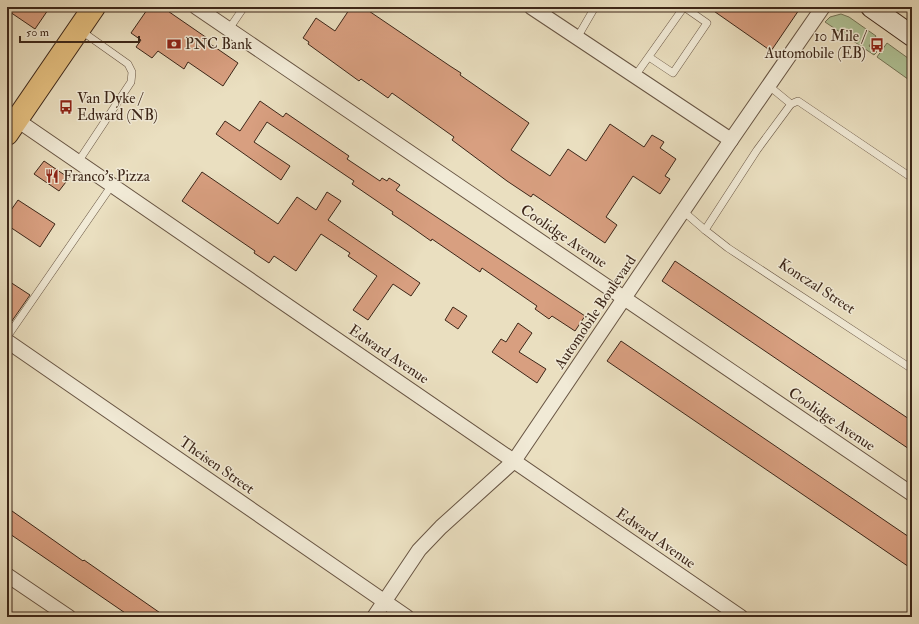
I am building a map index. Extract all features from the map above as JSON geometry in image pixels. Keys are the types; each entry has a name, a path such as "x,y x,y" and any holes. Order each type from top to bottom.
{"main road":[{"path":"12,127 94,7"},
{"path":"871,7 912,36"}],"street":[{"name":"Coolidge Avenue","path":"196,7 912,494"},
{"path":"531,7 548,12 577,38 731,140"},
{"name":"Automobile Boulevard","path":"374,617 419,550 441,527 514,461 731,140 823,7"},
{"name":"Edward Avenue","path":"12,127 78,162 741,617"},
{"name":"Theisen Street","path":"7,341 407,617"},
{"path":"7,575 70,617"}],"lane":[{"path":"229,29 244,7"},
{"path":"577,38 596,7"},
{"path":"635,76 684,8 707,24 673,73 649,57"},
{"path":"78,162 131,82 132,72 128,64 79,29"},
{"path":"769,86 791,104"},
{"path":"705,230 757,150 791,104 798,101 912,178"},
{"path":"7,337 112,185"},
{"name":"Konczal Street","path":"683,211 728,248 912,369"}],"green space":[{"path":"841,14 849,17 876,36 869,46 877,52 874,55 825,22 830,17"},
{"path":"887,43 912,61 912,82 877,57"}],"building":[{"path":"7,7 50,7 35,29 7,10"},
{"name":"PNC Bank","path":"149,7 162,7 207,38 206,41 238,63 223,86 188,62 184,69 158,51 152,58 136,47 141,40 131,33"},
{"path":"351,7 363,7 461,73 460,75 529,123 511,150 550,176 568,149 586,161 610,124 644,147 652,135 664,142 660,148 676,159 665,176 670,179 660,194 633,176 606,217 617,225 605,243 533,194 531,197 507,181 452,140 454,137 392,93 388,98 361,79 359,81 308,44 309,42 303,38 316,18 335,31"},
{"path":"708,7 801,7 771,51"},
{"path":"260,101 283,117 286,113 349,156 347,159 380,181 382,178 387,181 389,178 400,185 396,190 585,316 575,331 552,316 549,319 535,309 537,306 482,268 480,272 432,239 431,241 392,214 393,212 352,184 354,181 267,122 254,142 290,166 281,180 216,134 225,121 240,131"},
{"name":"Franco's Pizza","path":"44,161 69,178 59,191 34,174"},
{"path":"202,172 278,224 297,197 316,210 327,192 341,201 328,220 420,283 411,296 393,284 368,320 353,310 377,276 348,256 350,253 321,234 296,271 274,256 269,263 254,253 255,251 182,201"},
{"path":"18,200 55,224 40,247 7,225 7,216"},
{"path":"675,261 912,421 912,451 662,281"},
{"path":"7,280 30,295 7,328"},
{"path":"453,307 467,316 458,329 445,320"},
{"path":"518,323 532,333 519,352 546,369 537,383 492,352 501,339 506,342"},
{"path":"621,341 912,539 912,569 607,361"},
{"path":"12,511 166,617 131,617 7,532 7,518"}],"place":[{"name":"PNC Bank","path":"174,44"},
{"name":"10 Mile / Automobile (EB)","path":"877,45"},
{"name":"Van Dyke / Edward (NB)","path":"66,107"},
{"name":"Franco's Pizza","path":"52,176"}]}
